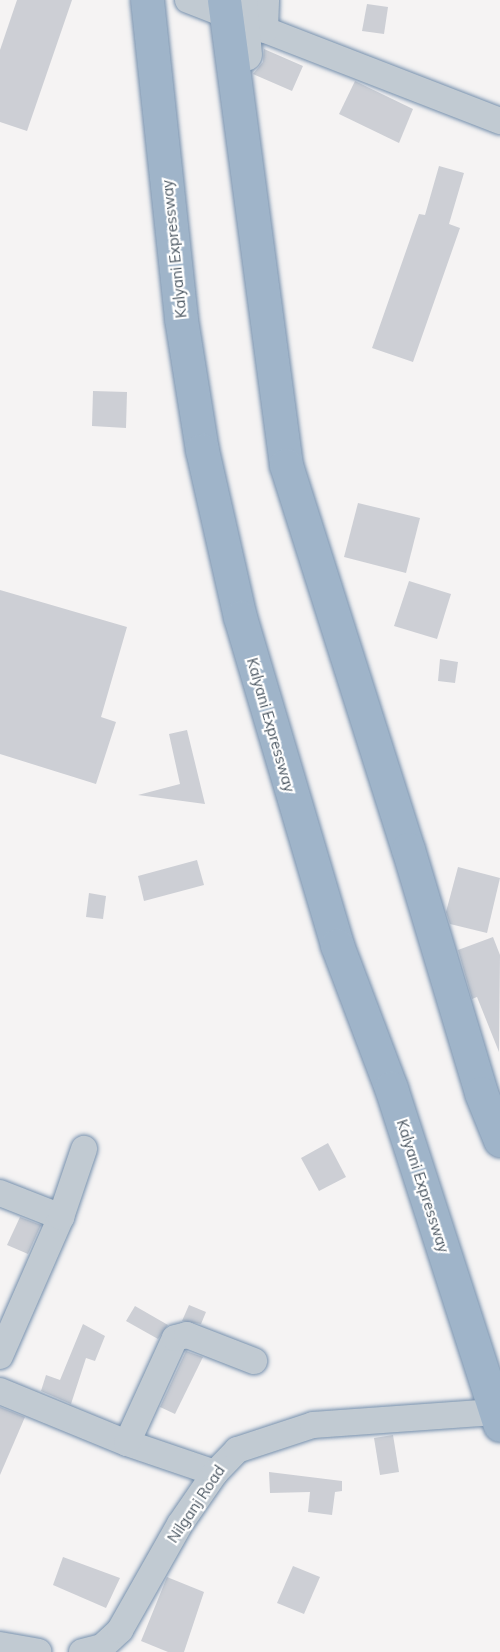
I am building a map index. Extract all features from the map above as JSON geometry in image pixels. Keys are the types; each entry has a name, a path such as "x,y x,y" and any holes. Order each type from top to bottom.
{"highway":[{"name":"Kalyani Expressway","path":"147,0 181,319 202,450 240,617 338,945 391,1088 498,1416"},
{"path":"240,14 277,417 286,465 408,849 477,1082 500,1140"}],"street":[{"path":"188,0 240,14 500,121"},
{"path":"240,14 266,0"},
{"path":"0,1356 61,1217 84,1149"},
{"path":"0,1192 61,1217"},
{"path":"127,1443 175,1338 187,1335 254,1361"},
{"path":"0,1391 127,1443 215,1473"},
{"name":"Nilganj Road","path":"82,1652 102,1647 120,1630 180,1524 215,1473 249,1443 305,1427 498,1416"},
{"path":"0,1645 38,1652"}],"building":[{"path":"17,0 72,0 27,131 0,122 0,50"},
{"path":"367,4 388,7 384,34 362,31"},
{"path":"264,49 303,66 292,91 253,74 263,62"},
{"path":"355,81 413,109 399,143 339,114"},
{"path":"439,166 464,173 449,224 460,228 413,362 372,348 419,214 425,215"},
{"path":"93,391 127,392 126,428 92,426"},
{"path":"358,503 420,518 406,573 344,557"},
{"path":"409,581 451,594 437,639 394,626"},
{"path":"0,590 127,627 101,717 116,722 96,784 0,754"},
{"path":"440,659 458,662 455,683 438,681"},
{"path":"187,730 205,804 138,795 180,784 169,734"},
{"path":"197,860 204,885 144,901 138,876"},
{"path":"458,867 500,878 487,933 450,924 446,912"},
{"path":"89,893 106,896 103,919 86,917"},
{"path":"493,937 500,955 499,1052 477,997 472,999 458,950"},
{"path":"328,1143 346,1177 319,1191 301,1158"},
{"path":"20,1217 41,1225 28,1254 7,1245"},
{"path":"189,1305 206,1312 201,1324 182,1321"},
{"path":"135,1306 168,1325 158,1339 126,1321"},
{"path":"83,1324 105,1336 95,1361 86,1358 71,1404 41,1391 46,1375 60,1380"},
{"path":"186,1351 203,1357 175,1414 160,1407"},
{"path":"0,1407 25,1417 0,1475"},
{"path":"393,1435 399,1472 380,1475 374,1438"},
{"path":"269,1472 342,1481 342,1491 335,1492 332,1515 308,1512 310,1492 270,1493"},
{"path":"63,1557 120,1578 106,1608 53,1585"},
{"path":"293,1566 320,1577 304,1614 277,1603"},
{"path":"167,1577 204,1592 184,1652 168,1652 141,1641"}]}
